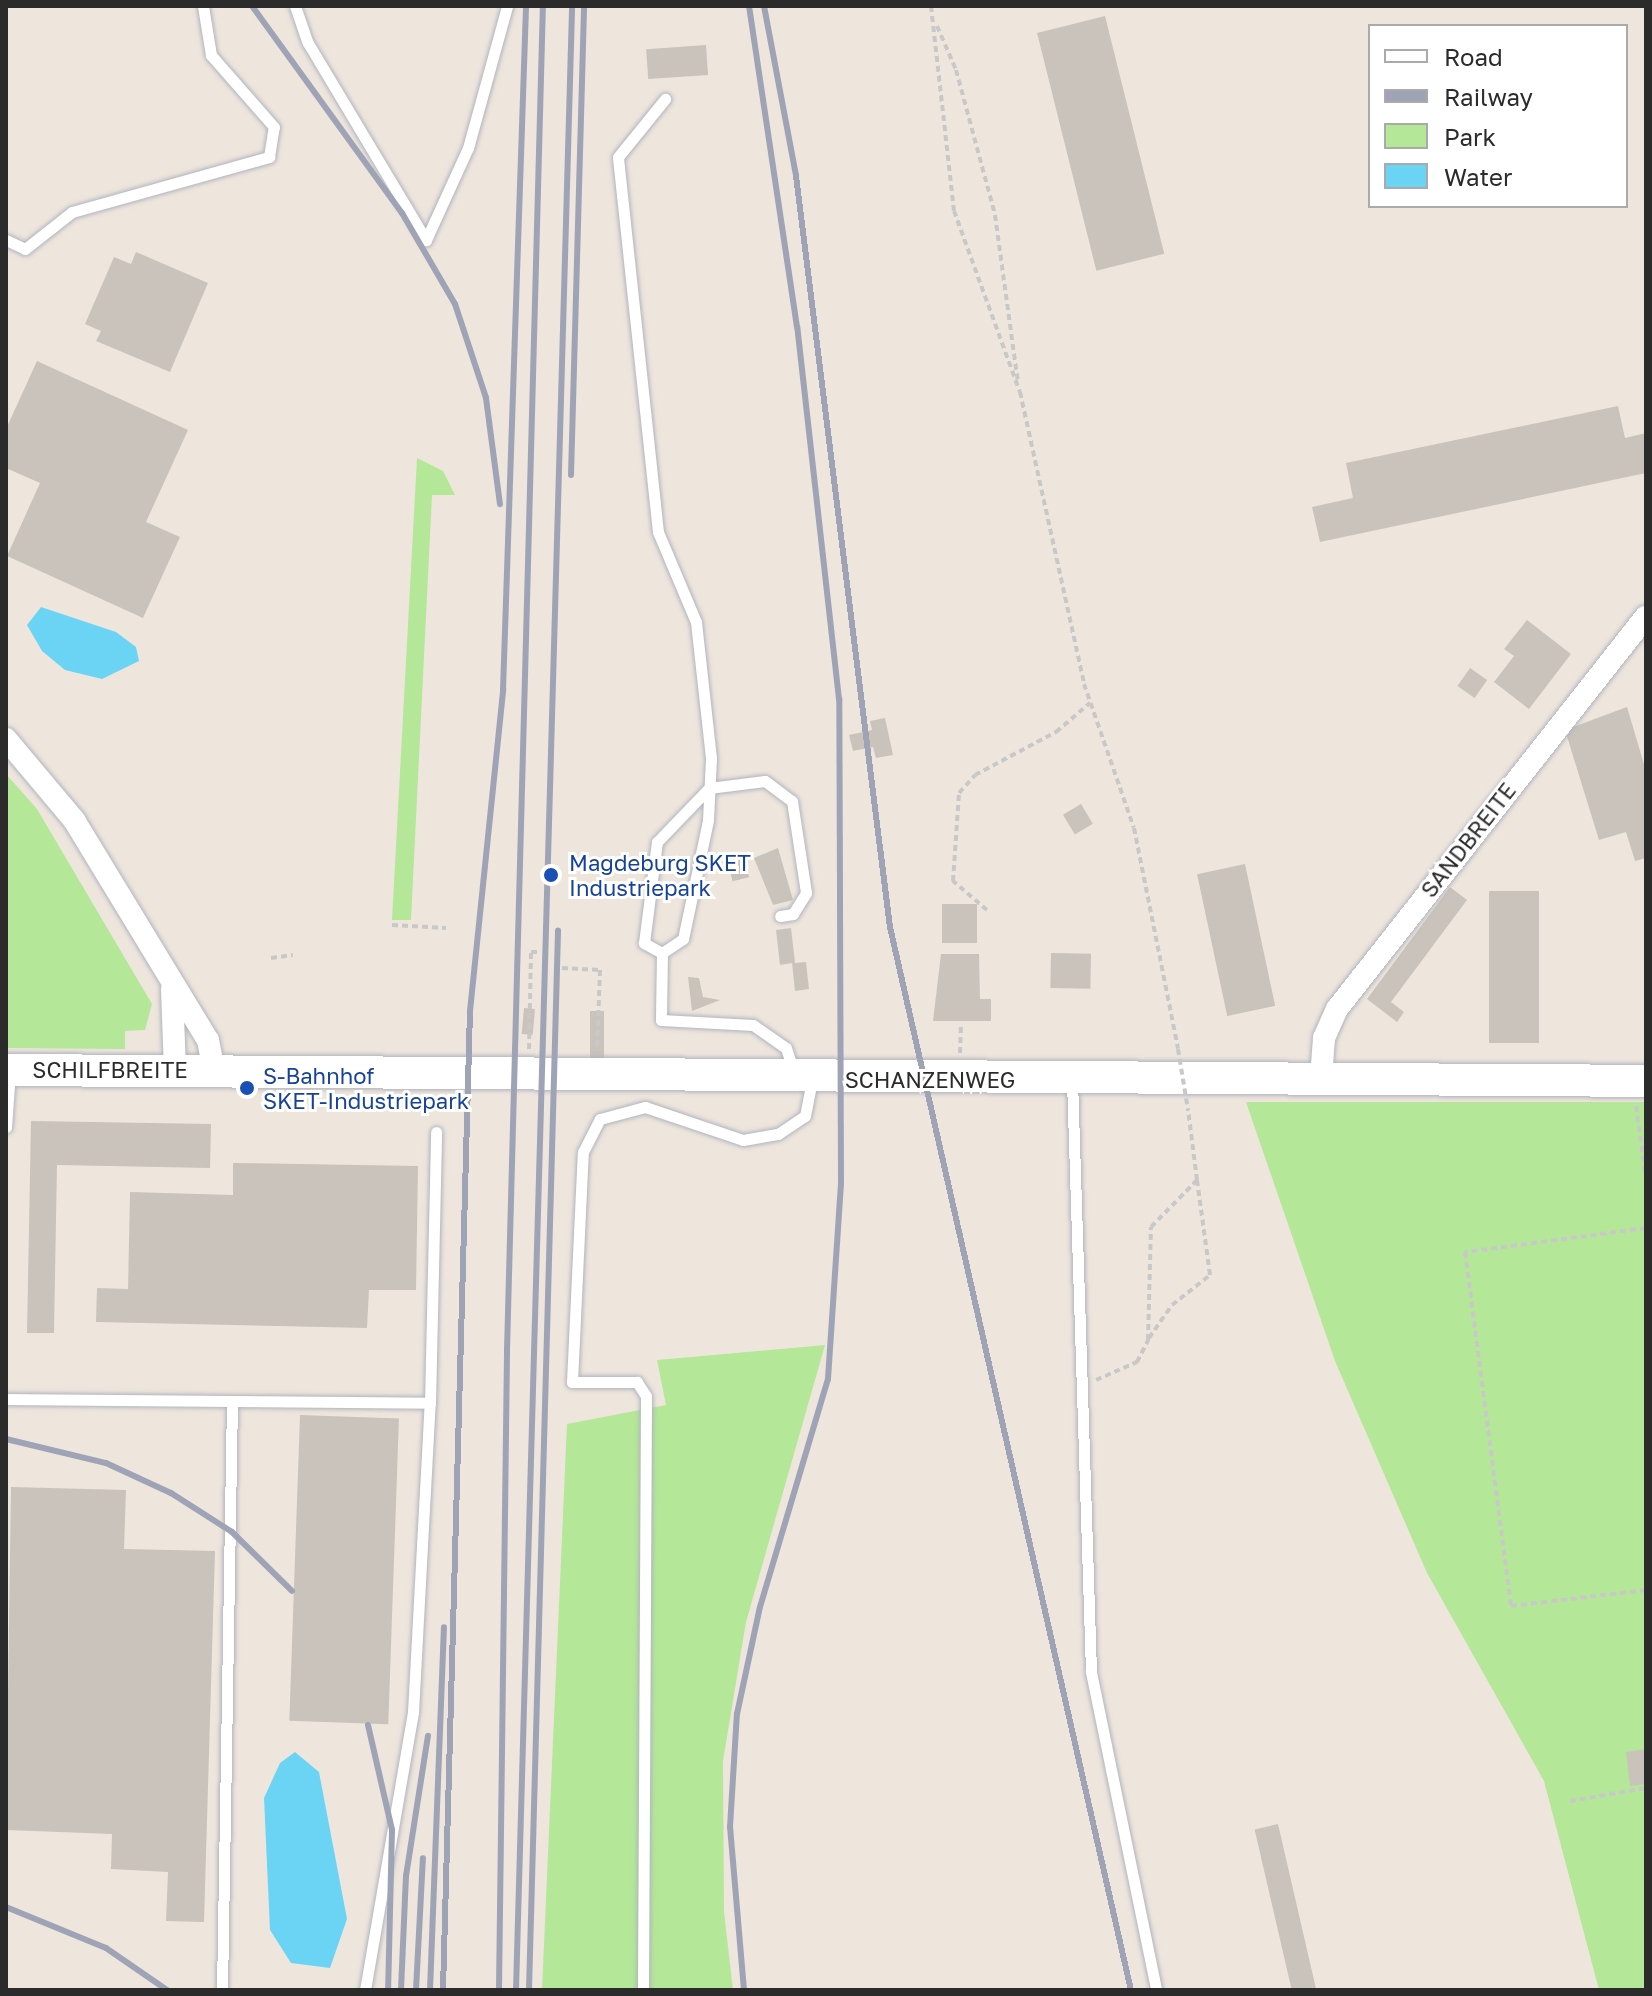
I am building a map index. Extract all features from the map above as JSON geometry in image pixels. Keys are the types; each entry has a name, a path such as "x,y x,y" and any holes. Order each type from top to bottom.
{"main road":[{"name":"SCHILFBREITE","path":"8,1070 214,1071"},
{"name":"SCHANZENWEG","path":"214,1071 805,1080 1321,1078 1646,1081"}],"street":[{"name":"SANDBREITE","path":"1321,1078 1324,1038 1337,1009 1646,617"},
{"path":"6,739 74,820 172,988 213,1049 214,1071"},
{"path":"172,988 175,1071"}],"lane":[{"path":"6,240 25,249 72,212 269,157 274,127 211,55 203,6"},
{"path":"295,6 308,43 426,240 468,148 507,6"},
{"path":"662,953 683,939 709,788 696,622 658,532 618,157 665,99"},
{"path":"662,953 644,943 657,842 709,788 765,781 792,801 806,893 793,914 780,916"},
{"path":"643,1990 646,1396 637,1382 572,1382 583,1152 600,1119 645,1107 743,1140 778,1134 805,1116 805,1080 786,1048 753,1025 661,1020 662,953"},
{"path":"6,1127 8,1070"},
{"path":"1072,1079 1091,1672 1156,1990"},
{"path":"365,1990 413,1712 430,1403 436,1132"},
{"path":"6,1399 430,1403"},
{"path":"222,1990 232,1401"}],"path":[{"path":"931,6 954,211 1020,392"},
{"path":"933,18 956,70 995,215 1020,392 1090,703 1134,828 1178,1049 1210,1275 1172,1305 1137,1362 1114,1378 1082,1382"},
{"path":"987,910 960,892 951,861 959,793 975,775 1056,732 1090,703"},
{"path":"392,925 446,928"},
{"path":"529,1060 531,952 539,952"},
{"path":"271,958 293,955"},
{"path":"562,968 600,970 598,1061"},
{"path":"960,1059 961,1023"},
{"path":"1638,1120 1646,1178"},
{"path":"1148,1340 1151,1227 1197,1180"},
{"path":"1646,1228 1465,1252 1511,1606 1646,1590"},
{"path":"1570,1801 1646,1788"}],"green space":[{"path":"417,458 443,471 455,495 432,495 411,920 392,920"},
{"path":"6,774 37,809 152,1004 145,1030 125,1031 125,1049 6,1048"},
{"path":"1246,1102 1646,1102 1646,1990 1599,1990 1544,1781 1427,1573 1335,1361"},
{"path":"825,1345 746,1622 723,1761 724,1912 733,1990 542,1990 567,1424 666,1405 657,1360"}],"water":[{"path":"41,607 116,632 136,647 139,661 102,679 65,670 42,651 27,625"},
{"path":"295,1752 319,1772 347,1919 330,1968 291,1963 270,1930 264,1798 280,1763"}],"building":[{"path":"1105,16 1164,254 1096,271 1037,33"},
{"path":"706,45 708,75 648,79 646,49"},
{"path":"136,252 208,283 170,372 96,341 101,331 85,324 114,257 131,264"},
{"path":"37,361 188,430 146,522 180,537 143,618 7,556 40,483 6,468 6,429"},
{"path":"1618,406 1625,438 1646,433 1646,473 1320,542 1312,507 1353,498 1346,463"},
{"path":"1527,620 1571,654 1529,709 1494,682 1514,656 1504,649"},
{"path":"1470,668 1487,680 1475,698 1457,686"},
{"path":"1627,707 1646,771 1646,858 1635,861 1626,832 1599,840 1565,730"},
{"path":"885,718 893,755 876,758 873,747 853,751 849,735 872,730 870,721"},
{"path":"1081,804 1093,824 1075,835 1063,815"},
{"path":"778,848 793,900 773,905 754,858"},
{"path":"743,853 749,877 733,881 727,857"},
{"path":"1245,864 1275,1006 1227,1016 1197,874"},
{"path":"1450,887 1467,900 1391,1002 1404,1012 1397,1022 1367,999"},
{"path":"1489,891 1539,891 1539,1043 1489,1043"},
{"path":"942,904 977,904 977,943 942,943"},
{"path":"791,928 795,963 806,962 809,989 795,991 792,963 780,965 776,930"},
{"path":"1051,953 1091,954 1090,989 1050,988"},
{"path":"941,954 979,954 980,999 991,999 991,1021 933,1021"},
{"path":"688,977 699,978 703,997 720,1000 692,1011"},
{"path":"524,1008 535,1009 533,1035 522,1034"},
{"path":"590,1011 604,1011 604,1060 590,1060"},
{"path":"31,1121 211,1124 210,1168 57,1165 54,1333 27,1333"},
{"path":"233,1163 418,1166 416,1290 369,1290 367,1328 96,1322 97,1288 128,1289 130,1192 233,1195"},
{"path":"300,1415 399,1418 388,1724 289,1721"},
{"path":"11,1487 126,1490 124,1549 215,1551 204,1922 166,1921 168,1872 111,1869 112,1834 6,1830"},
{"path":"1646,1749 1646,1784 1630,1786 1626,1752"},
{"path":"1278,1824 1316,1990 1292,1990 1255,1829"}],"railway":[{"path":"252,6 402,213 455,304 486,398 500,504"},
{"path":"443,1990 470,1011 503,690 526,6"},
{"path":"499,1990 507,1350 543,6"},
{"path":"516,1990 572,6"},
{"path":"571,475 584,6"},
{"path":"744,1990 730,1827 737,1714 760,1607 828,1379 841,1183 839,699 797,327 749,6"},
{"path":"764,6 796,176 890,927 1131,1990"},
{"path":"529,1990 558,930"},
{"path":"6,1439 106,1463 171,1493 232,1532 292,1591"},
{"path":"430,1990 444,1627"},
{"path":"368,1725 392,1830 388,1990"},
{"path":"401,1990 406,1876 428,1736"},
{"path":"416,1990 423,1858"},
{"path":"6,1907 106,1948 167,1990"}],"place":[{"name":"Magdeburg SKET Industriepark","path":"551,875"},
{"name":"S-Bahnhof SKET-Industriepark","path":"247,1088"}]}
